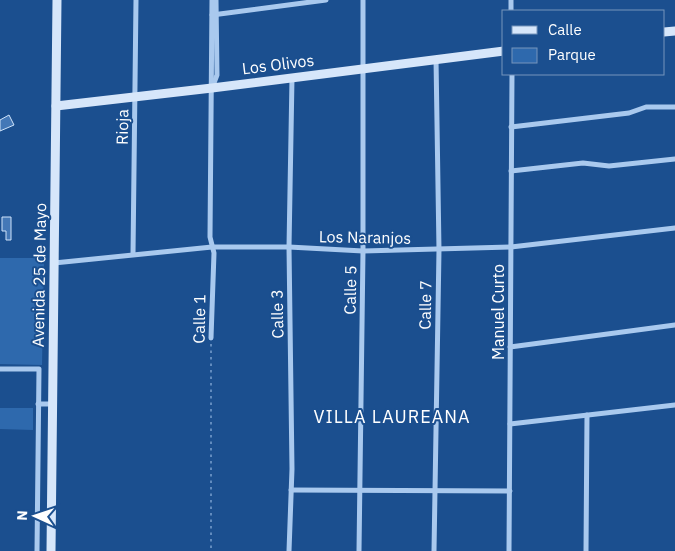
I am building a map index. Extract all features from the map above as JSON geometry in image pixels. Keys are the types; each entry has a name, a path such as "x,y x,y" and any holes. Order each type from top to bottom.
{"main road":[{"name":"Avenida 25 de Mayo","path":"51,551 57,0"},
{"name":"Los Olivos","path":"56,106 502,50"}],"street":[{"name":"Rioja","path":"133,254 136,0"},
{"name":"Calle 1","path":"212,0 214,14"},
{"name":"Calle 1","path":"211,338 214,253 210,237 212,88 210,79 216,0"},
{"path":"214,14 326,0"},
{"name":"Calle 5","path":"359,551 363,250 363,0"},
{"name":"Calle 7","path":"434,551 439,250 436,59"},
{"name":"Manuel Curto","path":"510,551 512,75"},
{"name":"Calle 3","path":"290,551 289,247 292,78"},
{"path":"511,127 629,113 646,107 675,107"},
{"path":"511,171 583,162 609,166 675,159"},
{"name":"Los Naranjos","path":"54,263 212,247 289,247 363,250 439,250 511,247 675,228"},
{"path":"510,347 675,325"},
{"path":"0,369 39,369 37,551"},
{"path":"38,404 53,404"},
{"path":"510,424 675,405"},
{"path":"586,551 587,415"},
{"path":"291,490 510,491"}],"path":[{"name":"Calle 1","path":"211,338 211,551"}],"green space":[{"path":"0,258 44,258 42,365 0,364"},
{"path":"0,408 33,408 33,430 0,429"}],"building":[{"path":"9,115 14,125 0,131 0,120"},
{"path":"2,217 11,217 11,240 6,240 6,231 2,231"}],"district":[{"name":"VILLA LAUREANA","path":"392,417"}]}
